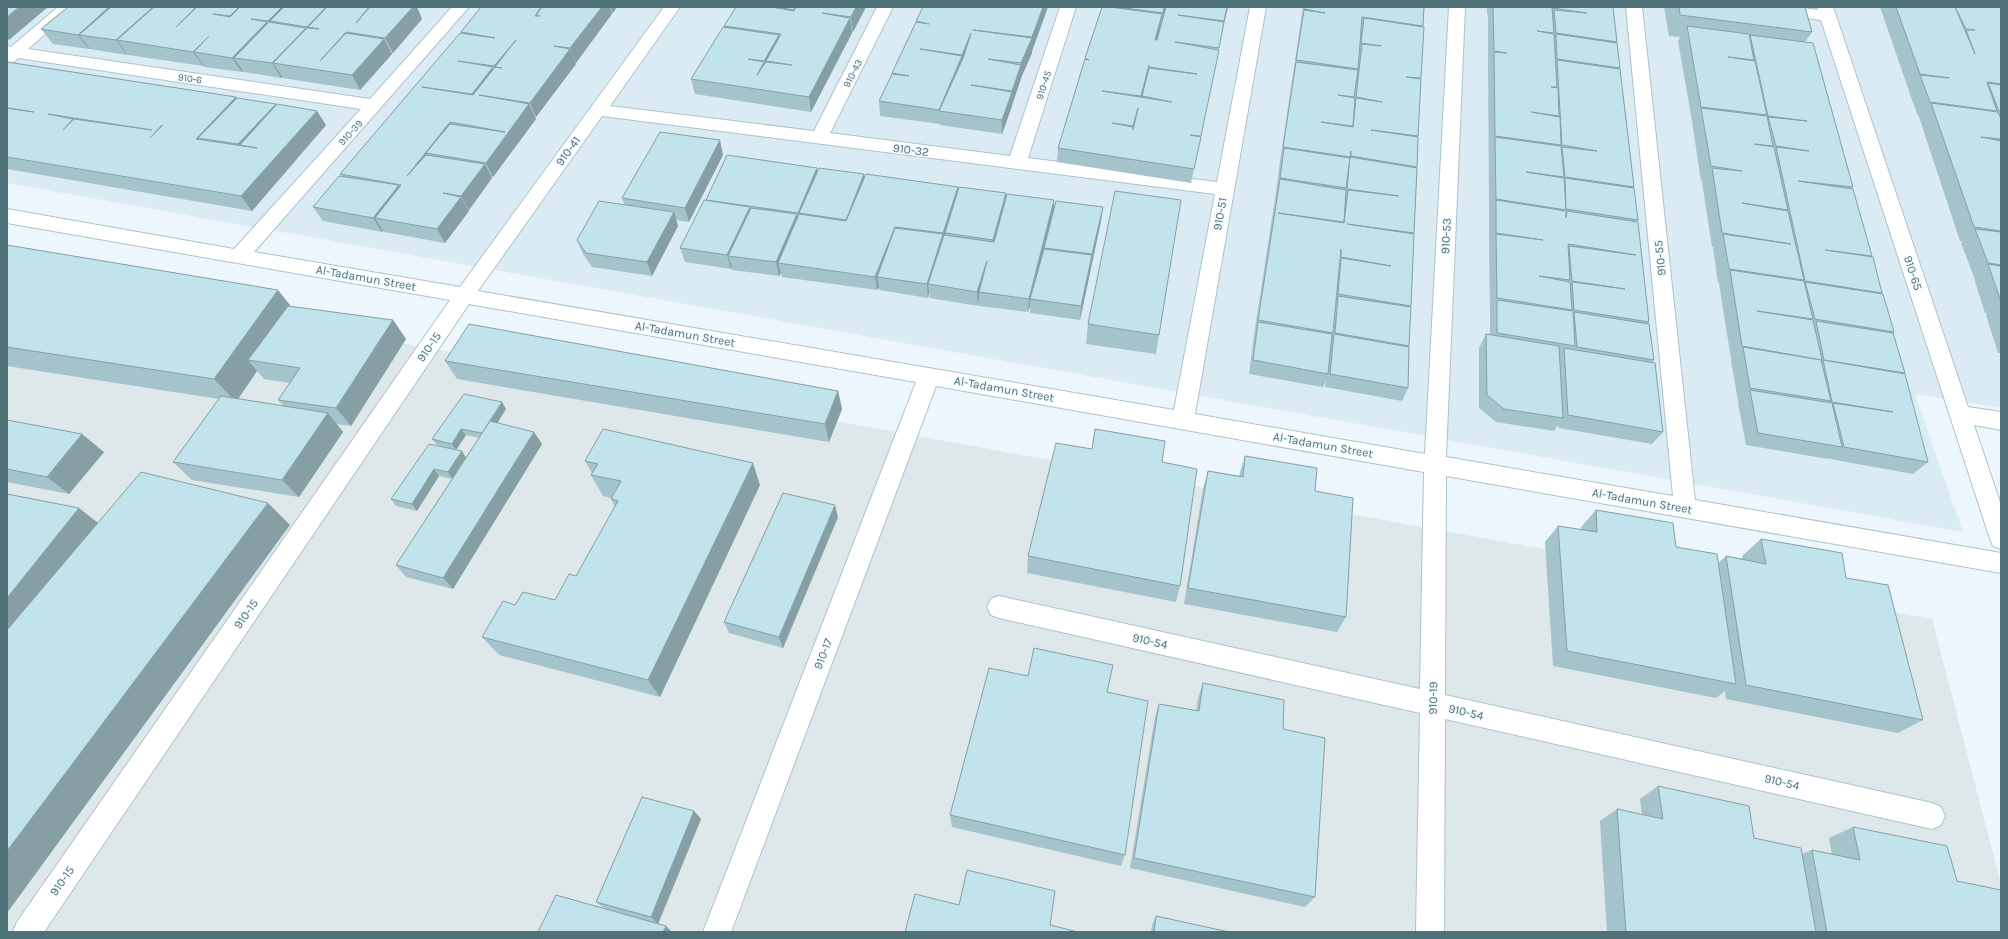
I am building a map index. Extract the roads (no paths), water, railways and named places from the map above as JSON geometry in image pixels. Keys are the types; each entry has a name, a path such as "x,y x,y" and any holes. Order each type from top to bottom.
{"street":[{"path":"10,54 68,7"},
{"name":"910-41","path":"464,296 672,7"},
{"name":"910-43","path":"819,138 885,7"},
{"name":"910-45","path":"1017,163 1068,7"},
{"name":"910-51","path":"1183,420 1258,7"},
{"name":"910-53","path":"1435,464 1457,7"},
{"name":"910-55","path":"1634,7 1685,508"},
{"path":"1759,7 1826,11"},
{"name":"910-39","path":"239,256 374,105 455,8"},
{"name":"910-65","path":"1826,11 2001,539"},
{"name":"910-6","path":"10,54 374,105"},
{"name":"910-32","path":"598,110 1225,189"},
{"name":"Al-Tadamun Street","path":"7,216 2001,563"},
{"name":"910-15","path":"27,932 464,296"},
{"name":"910-17","path":"717,932 929,376"},
{"path":"1960,414 2001,420"},
{"name":"910-19","path":"1430,932 1435,464"},
{"name":"910-54","path":"1000,607 1932,816"}]}
